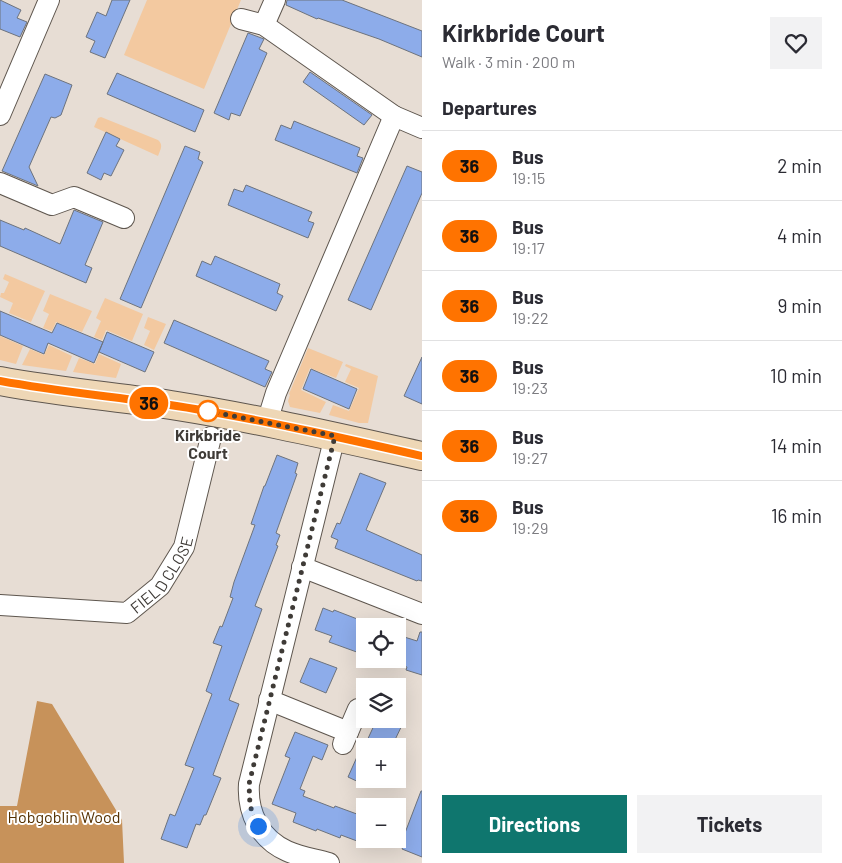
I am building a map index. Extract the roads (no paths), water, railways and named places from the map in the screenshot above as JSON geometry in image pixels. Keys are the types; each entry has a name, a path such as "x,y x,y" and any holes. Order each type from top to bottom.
{"street":[{"path":"0,115 49,0"},
{"path":"264,26 275,0"},
{"path":"241,18 264,26 394,116 422,128"},
{"path":"267,422 276,393 394,116"},
{"path":"0,183 52,205 74,197 124,218"},
{"path":"0,381 46,390 175,406 267,422 422,456"},
{"path":"329,863 288,852 264,834 252,815 248,794 269,700 335,436"},
{"name":"FIELD CLOSE","path":"0,605 127,613 160,586 184,547 211,437"},
{"path":"302,567 422,614"},
{"path":"269,700 346,738 356,714"}],"place":[{"name":"Kirkbride Court","path":"208,411"}],"park label":[{"name":"Hobgoblin Wood","path":"64,816"}]}
